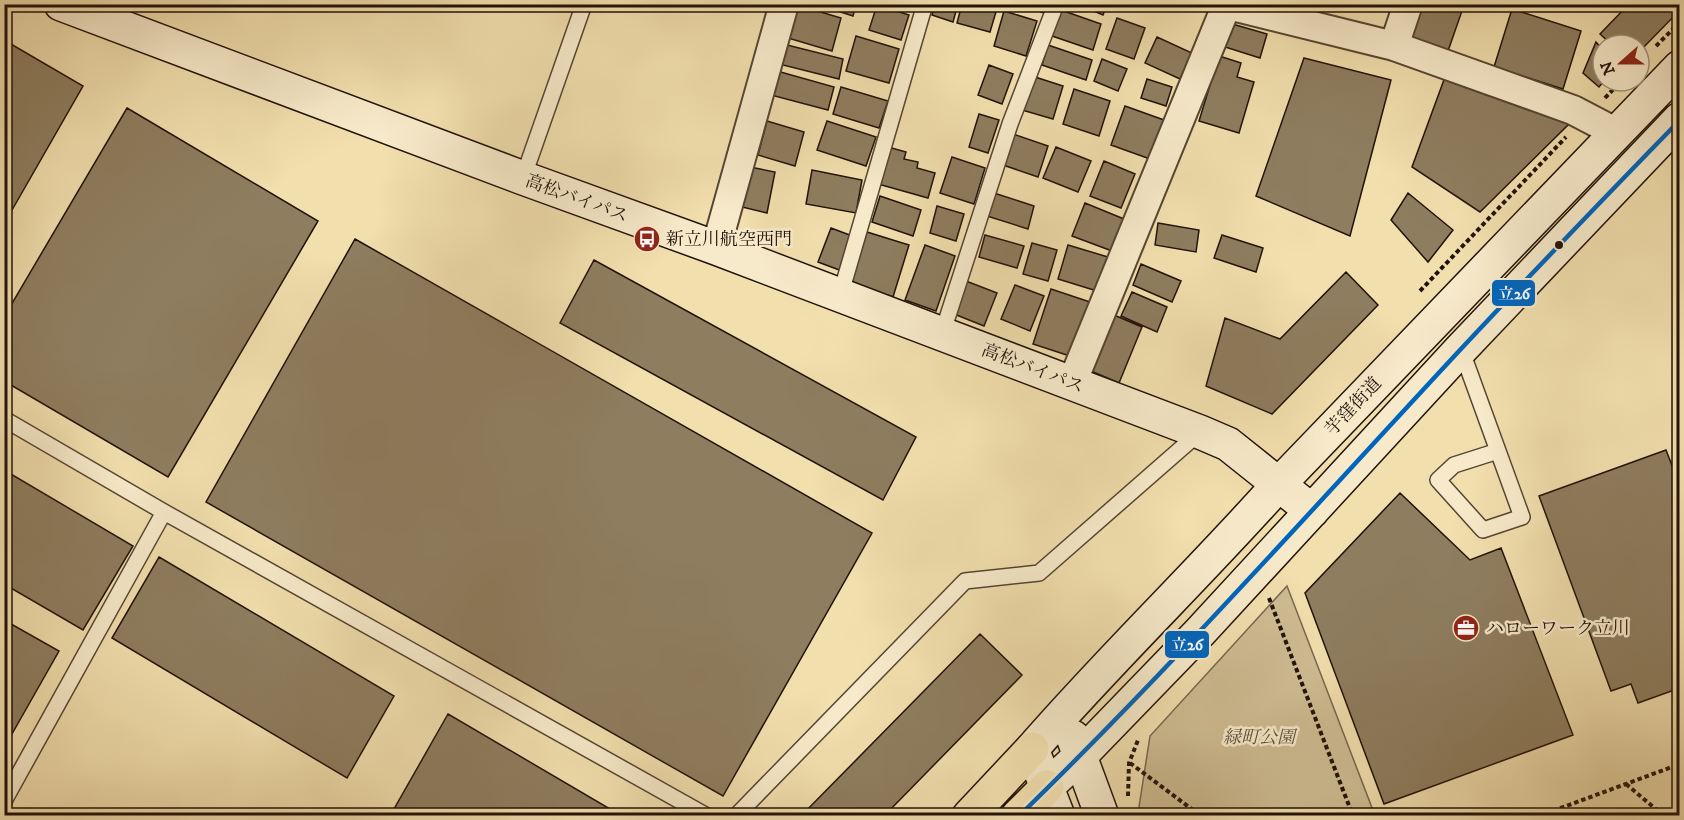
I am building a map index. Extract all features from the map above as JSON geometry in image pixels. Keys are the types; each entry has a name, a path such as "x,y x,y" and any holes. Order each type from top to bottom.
{"main road":[{"path":"969,816 1032,749"},
{"path":"1018,816 1052,801"}],"street":[{"name":"高松バイパス","path":"61,4 716,248 1200,432 1228,444 1312,511"},
{"path":"716,248 784,4"},
{"path":"1394,46 1408,4"},
{"path":"1072,383 1226,5 1394,46 1586,116 1617,133"},
{"name":"芋窪街道","path":"1032,749 1063,713 1441,313 1680,67"},
{"path":"1052,801 1080,756 1680,119"},
{"path":"1063,713 1102,816"},
{"path":"1032,749 1052,801"}],"lane":[{"path":"523,178 584,4"},
{"path":"840,296 925,4"},
{"path":"942,334 1010,124 1056,4"},
{"path":"1461,349 1522,516 1483,530 1438,480 1454,465 1498,451"},
{"path":"4,419 164,512 707,816"},
{"path":"736,816 965,581 1039,573 1200,432"},
{"path":"4,801 164,512"}],"path":[{"path":"1651,51 1680,22"},
{"path":"1414,297 1609,93"},
{"path":"1268,596 1353,816"},
{"path":"1129,763 1201,816"},
{"path":"1539,816 1680,764"},
{"path":"1626,784 1664,816"}],"green space":[{"name":"緑町公園","path":"1287,586 1374,813 1368,816 1142,815 1139,807 1150,736"}],"building":[{"path":"826,4 856,4 853,16 825,7"},
{"path":"935,4 958,4 953,22 932,15"},
{"path":"962,4 998,5 990,32 957,23"},
{"path":"1022,4 1047,4 1044,13"},
{"path":"1077,4 1107,4 1103,15"},
{"path":"1417,4 1453,4 1463,8 1448,51 1406,36"},
{"path":"1629,4 1680,4 1680,10 1651,40 1651,33 1601,33"},
{"path":"797,5 841,18 832,51 788,38"},
{"path":"877,5 909,15 901,40 869,30"},
{"path":"1512,9 1581,31 1563,89 1494,67"},
{"path":"1061,10 1101,24 1093,50 1052,36"},
{"path":"1004,11 1037,21 1026,56 994,46"},
{"path":"1117,18 1145,28 1134,59 1106,49"},
{"path":"1229,23 1267,34 1260,58 1222,46"},
{"path":"856,36 899,49 889,83 846,71"},
{"path":"1157,37 1192,53 1180,79 1145,63"},
{"path":"4,40 83,86 4,224"},
{"path":"783,44 843,59 839,79 779,64"},
{"path":"1048,45 1092,60 1086,80 1042,65"},
{"path":"1210,53 1241,63 1237,77 1254,82 1239,133 1199,121 1210,85 1201,83"},
{"path":"1591,54 1591,80 1583,73"},
{"path":"1304,58 1391,80 1350,236 1256,196"},
{"path":"1102,59 1127,69 1118,91 1094,81"},
{"path":"989,65 1013,74 1002,104 978,95"},
{"path":"777,71 834,87 828,110 771,95"},
{"path":"1032,76 1063,86 1053,119 1022,110"},
{"path":"1445,77 1569,124 1480,212 1412,167"},
{"path":"1147,79 1172,87 1166,106 1141,98"},
{"path":"841,87 888,101 879,128 833,114"},
{"path":"1074,89 1110,101 1099,136 1063,124"},
{"path":"1125,106 1164,120 1150,159 1111,145"},
{"path":"127,108 318,221 168,477 4,381 4,317"},
{"path":"979,114 999,120 988,153 969,147"},
{"path":"767,121 804,132 795,166 758,155"},
{"path":"827,121 876,137 866,166 817,150"},
{"path":"1013,134 1048,146 1038,177 1003,165"},
{"path":"888,147 906,152 904,159 918,162 917,168 935,173 928,198 878,184"},
{"path":"1056,147 1091,161 1078,192 1043,178"},
{"path":"952,157 985,168 974,204 940,193"},
{"path":"1104,161 1135,174 1121,208 1090,196"},
{"path":"750,167 775,172 767,213 742,207"},
{"path":"812,170 862,180 856,213 806,204"},
{"path":"994,193 1034,206 1028,229 987,216"},
{"path":"1408,193 1453,230 1428,262 1391,220"},
{"path":"880,196 921,210 913,236 872,222"},
{"path":"1085,203 1124,219 1112,251 1072,236"},
{"path":"937,206 964,214 956,241 930,233"},
{"path":"1158,223 1199,230 1196,252 1155,245"},
{"path":"831,228 855,237 842,271 818,262"},
{"path":"867,232 909,245 893,297 851,284"},
{"path":"985,235 1024,246 1017,268 979,257"},
{"path":"1222,235 1263,248 1256,272 1214,258"},
{"path":"355,239 872,533 723,796 206,502"},
{"path":"1032,243 1057,250 1048,281 1023,274"},
{"path":"925,245 955,256 936,311 905,300"},
{"path":"1068,245 1108,257 1097,291 1058,279"},
{"path":"594,260 916,437 883,500 560,323"},
{"path":"1141,264 1181,281 1172,302 1133,285"},
{"path":"1346,272 1378,305 1272,414 1206,386 1225,318 1280,339"},
{"path":"966,281 997,293 984,326 954,314"},
{"path":"1015,285 1044,296 1030,331 1001,319"},
{"path":"1051,289 1090,302 1073,357 1033,344"},
{"path":"1132,292 1167,307 1157,332 1121,316"},
{"path":"1114,315 1142,327 1119,383 1091,371"},
{"path":"1666,450 1680,486 1680,688 1638,703 1631,684 1611,691 1539,496"},
{"path":"4,470 133,546 83,630 4,584"},
{"path":"1400,493 1470,560 1501,548 1573,735 1384,804 1305,593"},
{"path":"159,557 394,696 347,778 112,638"},
{"path":"4,620 59,651 4,748"},
{"path":"980,634 1022,675 884,816 801,816"},
{"path":"448,714 622,816 390,816"}],"transit line":[{"name":"立26","path":"1019,816 1132,702 1487,321 1680,120"}],"place":[{"name":"新立川航空西門","path":"647,239"},
{"name":"ハローワーク立川","path":"1466,628"}]}
